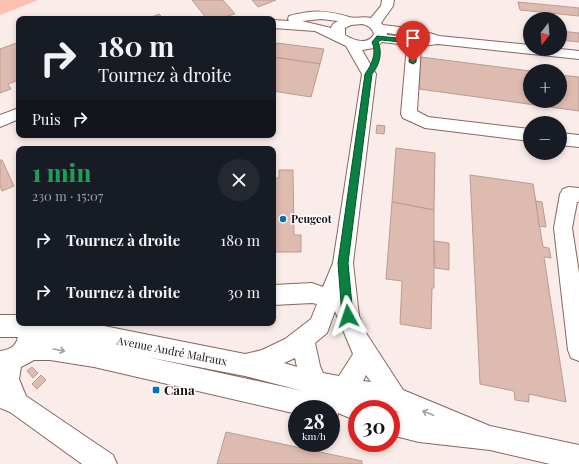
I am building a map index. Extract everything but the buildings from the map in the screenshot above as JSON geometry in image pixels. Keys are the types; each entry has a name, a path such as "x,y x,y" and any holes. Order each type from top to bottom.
{"street":[{"path":"245,365 264,361 293,347 319,326 338,302 375,46 388,0"},
{"path":"276,23 304,17 329,15 340,17 347,21"},
{"path":"304,17 316,28"},
{"path":"375,46 360,20 347,21 342,24 337,31 347,42 375,46 416,33 438,40"},
{"path":"276,24 316,28 347,42 375,46 438,40 579,55"},
{"path":"414,42 410,114 425,122 523,134"},
{"path":"0,121 16,114"},
{"path":"567,140 579,141"},
{"path":"579,195 569,194 563,228 579,350"},
{"path":"276,295 312,293 338,302 348,316 358,341 395,399"},
{"name":"Avenue André Malraux","path":"0,326 19,326 89,334 172,352 245,365 329,398 348,404"},
{"path":"28,328 30,338 25,349 11,359 7,379 9,398 104,464"},
{"path":"303,338 308,369 329,398 366,354"},
{"name":"Avenue André Malraux","path":"11,359 34,349 50,349 94,356 223,385 272,386 329,398 395,399 490,438"},
{"name":"Avenue André Malraux","path":"329,398 348,410"},
{"name":"Avenue André Malraux","path":"400,425 420,430 490,438 579,458"}],"shaded area":[{"path":"0,0 38,0 0,15"}],"place":[{"name":"Peugeot","path":"283,219"},
{"name":"Cana","path":"156,390"}],"route":[{"path":"348,316 343,263 369,74 374,67 378,48 375,42 379,38 414,42 413,62"}]}
